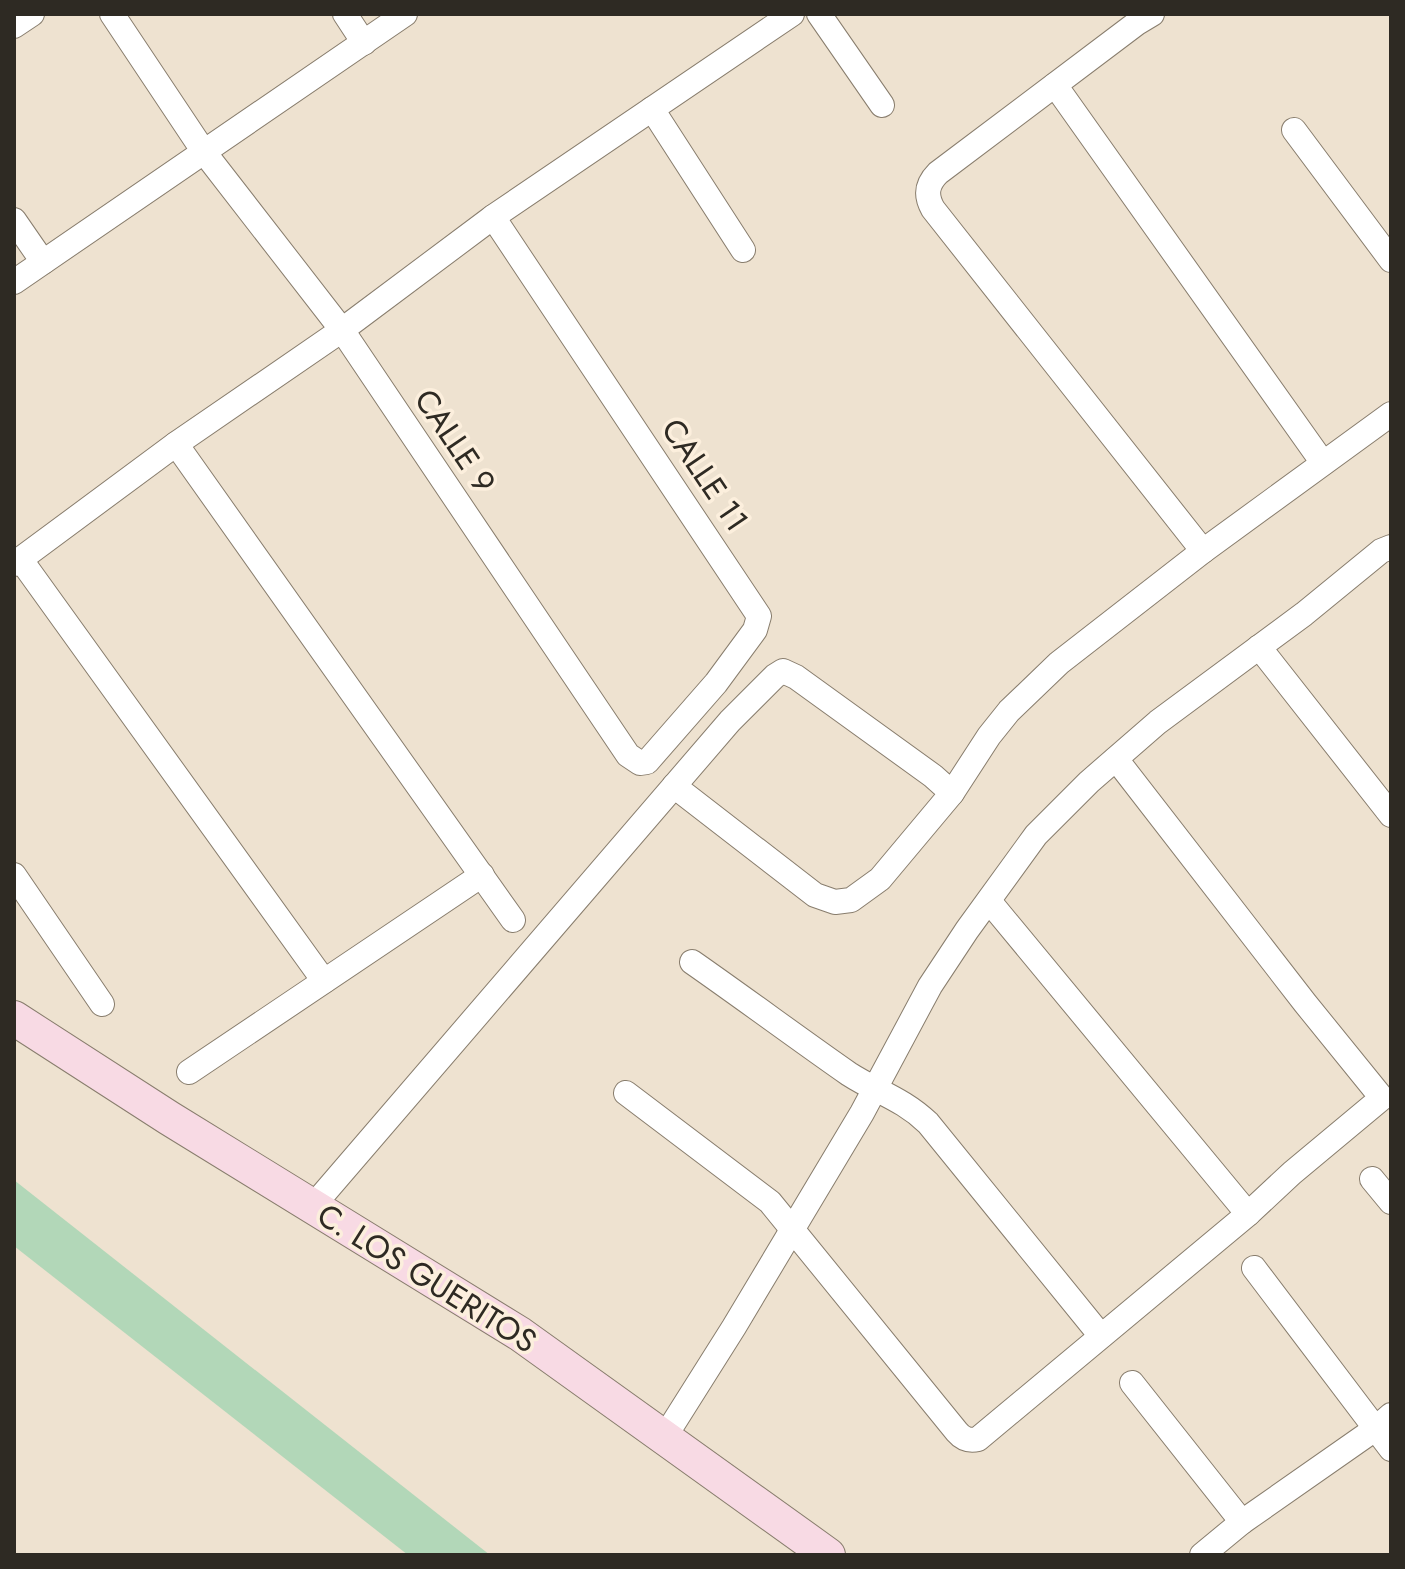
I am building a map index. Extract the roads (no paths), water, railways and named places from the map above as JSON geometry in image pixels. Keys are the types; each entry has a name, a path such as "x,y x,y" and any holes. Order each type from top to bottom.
{"street":[{"path":"14,26 32,14"},
{"name":"CALLE 9","path":"112,14 204,152 342,330 628,755 640,763 647,762"},
{"path":"345,14 364,43"},
{"path":"14,282 405,14"},
{"path":"324,981 17,562 176,444 342,330 493,217 792,14"},
{"path":"819,14 882,105"},
{"path":"1152,14 938,173 929,187 929,202 1203,551"},
{"path":"1055,85 1323,463"},
{"path":"652,109 743,250"},
{"path":"1294,130 1391,260"},
{"name":"CALLE 11","path":"493,217 759,616 755,630 716,683 647,762"},
{"path":"14,220 43,262"},
{"path":"674,786 815,895 835,902 851,900 880,879 952,793 989,736 1031,688 1203,551 1391,414"},
{"path":"176,444 513,920"},
{"path":"664,1438 734,1327 875,1089 930,986 1036,835 1089,782 1158,722 1304,614 1381,551 1391,547"},
{"path":"1259,647 1391,815"},
{"path":"313,1206 730,721 775,676 783,671 796,677 952,793"},
{"path":"626,1093 770,1202 957,1432 969,1440 978,1439 1387,1094 1305,1003 1116,759"},
{"path":"14,875 102,1004"},
{"path":"189,1072 482,875"},
{"path":"989,901 1248,1214"},
{"path":"692,962 852,1076 904,1103 928,1123 1101,1336"},
{"name":"C. LOS GUERITOS","path":"14,1018 169,1118 520,1334 828,1555"},
{"path":"1372,1179 1391,1202"},
{"path":"1254,1268 1383,1422 1391,1449"},
{"path":"1132,1383 1242,1522"},
{"path":"1202,1555 1242,1522 1383,1422"}]}
